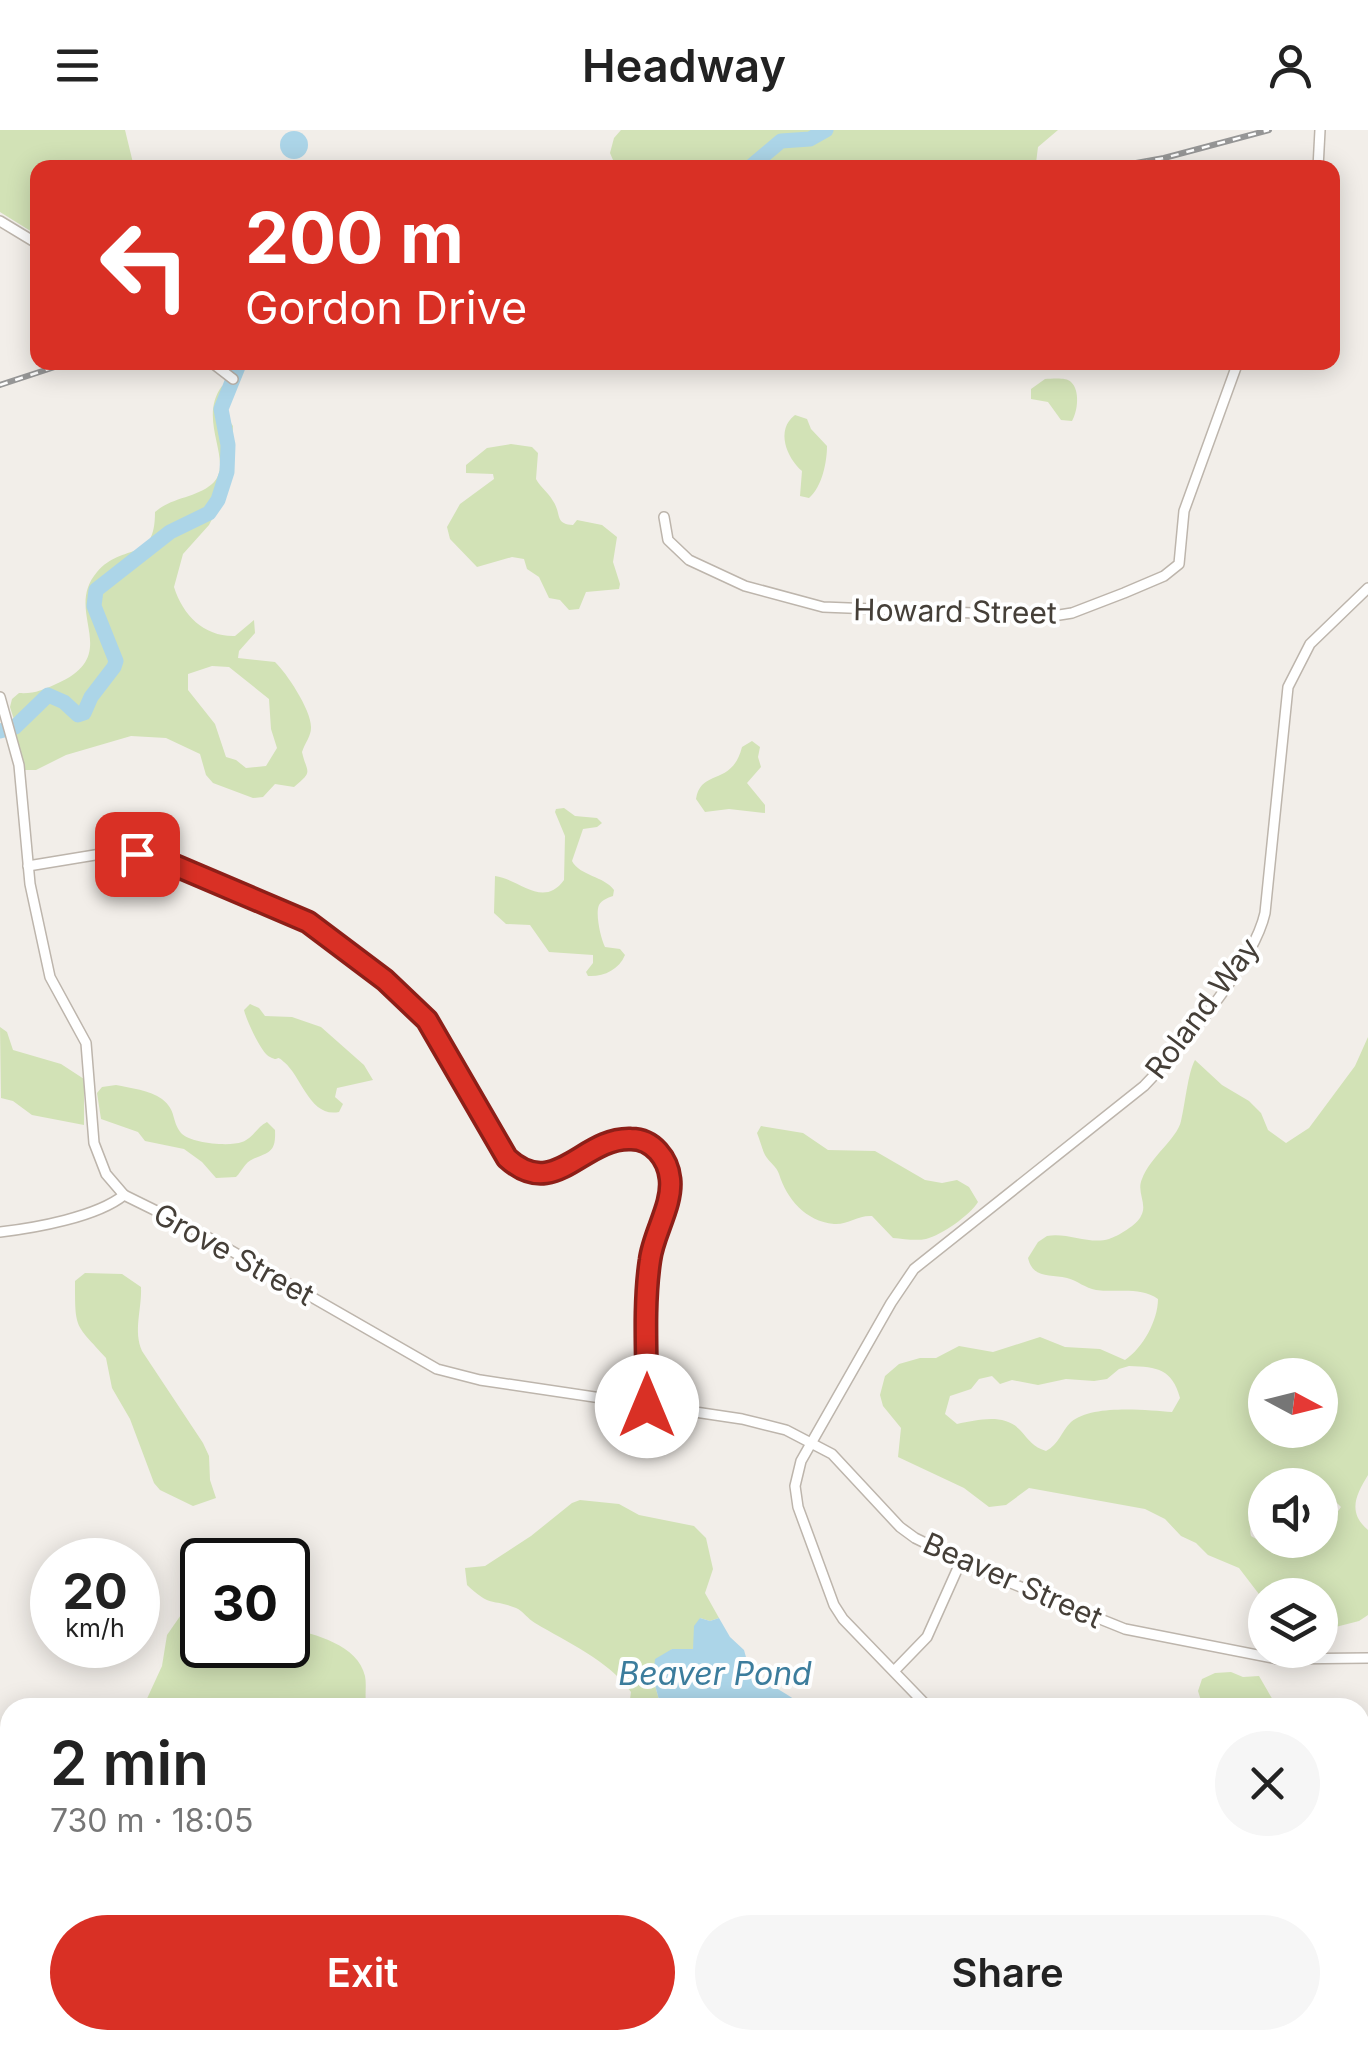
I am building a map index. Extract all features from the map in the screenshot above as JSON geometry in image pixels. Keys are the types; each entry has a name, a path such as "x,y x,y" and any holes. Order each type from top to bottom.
{"street":[{"path":"1318,160 1320,130"},
{"path":"0,222 30,239"},
{"path":"221,370 233,379"},
{"name":"Howard Street","path":"664,518 668,540 678,553 745,586 794,601 844,609 1021,616 1072,613 1164,576 1179,564 1184,511 1235,370"},
{"name":"Roland Way","path":"921,1698 842,1618 834,1605 798,1507 795,1486 801,1462 890,1304 914,1270 1144,1086 1246,959 1262,929 1265,912 1288,687 1310,644 1368,588"},
{"path":"0,697 24,799 28,866 50,978 86,1043 94,1142 106,1174 124,1195"},
{"path":"28,866 108,854 137,854 174,865 308,922 360,960 427,1020 507,1158 520,1170 544,1176 618,1140 636,1138 661,1154 671,1184 648,1272 647,1406"},
{"name":"Grove Street","path":"0,1232 62,1220 116,1202 124,1195 195,1230 418,1360 458,1376"},
{"name":"Beaver Street","path":"458,1376 742,1419 786,1430 844,1466 900,1526 962,1561 1102,1622 1148,1635 1278,1659 1368,1658"},
{"path":"896,1670 927,1636 962,1561"}],"green space":[{"path":"0,130 125,130 132,160 30,160 30,231 0,212"},
{"path":"621,130 1058,130 1038,147 1036,160 613,160 610,153"},
{"path":"1045,379 1066,379 1074,386 1077,401 1072,421 1061,420 1048,402 1031,399 1031,389"},
{"path":"228,385 227,417 233,426 230,485 209,525 183,554 174,587 189,616 214,633 235,636 254,620 255,633 239,651 238,658 275,662 298,692 311,728 302,752 307,774 294,787 275,784 263,797 253,798 213,783 206,775 200,754 166,738 131,736 66,755 36,770 25,770 13,735 16,726 10,707 12,699 19,693 47,688 76,672 87,660 90,646 86,603 88,587 97,572 117,557 144,546 154,529 155,512 212,484 220,465 213,413 222,386","holes":["212,666 229,667 269,699 277,748 266,766 246,768 226,757 215,724 188,690 188,674"]},
{"path":"795,415 807,419 827,446 823,474 809,498 800,496 802,471 785,444 786,428"},
{"path":"511,444 532,447 538,453 536,479 563,523 573,525 577,520 602,525 617,537 613,562 619,589 586,592 579,609 569,610 560,600 549,598 524,559 512,557 477,567 450,539 447,527 460,504 494,479 493,474 466,473 466,465 487,448"},
{"path":"752,741 760,747 761,767 747,783 765,805 765,813 729,809 705,812 696,799 699,790 731,768 742,747"},
{"path":"564,808 575,816 597,818 602,823 583,829 572,861 614,890 613,896 599,905 599,926 605,947 620,949 625,955 610,972 599,975 588,976 586,972 593,963 593,955 549,952 530,925 506,924 494,913 495,876 539,892 548,892 564,880 565,836 555,812"},
{"path":"250,1004 265,1016 292,1017 321,1027 364,1065 373,1080 337,1088 335,1097 343,1104 339,1112 321,1109 284,1062 262,1049 244,1010"},
{"path":"0,1027 7,1032 13,1050 61,1064 84,1079 84,1125 32,1115 13,1101 1,1098"},
{"path":"1368,1037 1368,1475 1357,1496 1356,1510 1368,1530 1368,1615 1338,1626 1338,1578 1248,1580 1239,1568 1208,1555 1165,1519 1145,1509 1029,1488 1006,1505 989,1507 964,1488 898,1457 901,1428 883,1406 880,1395 885,1376 899,1364 936,1358 959,1346 993,1352 1040,1337 1065,1347 1100,1349 1125,1360 1143,1341 1158,1299 1136,1291 1096,1290 1067,1278 1043,1274 1030,1265 1028,1258 1047,1236 1109,1239 1139,1219 1143,1211 1142,1179 1179,1128 1195,1060 1222,1085 1249,1101 1261,1113 1268,1130 1286,1143 1309,1128 1355,1066","holes":["1129,1366 1148,1367 1168,1375 1180,1398 1172,1412 1120,1410 1080,1416 1046,1451 1006,1421 957,1424 945,1414 950,1396 971,1389 979,1379 992,1376 1000,1384 1012,1380 1038,1385 1066,1379 1094,1381 1107,1379"]},
{"path":"116,1085 162,1099 181,1133 192,1139 236,1143 246,1140 267,1122 275,1130 273,1147 248,1162 236,1177 216,1178 184,1149 145,1141 138,1132 101,1119 97,1093 102,1087"},
{"path":"761,1126 803,1133 828,1150 875,1151 925,1180 957,1180 969,1187 978,1202 955,1224 922,1240 893,1238 872,1216 839,1224 824,1222 806,1213 787,1192 764,1153 757,1133"},
{"path":"85,1273 122,1274 141,1287 139,1343 203,1443 216,1498 193,1506 154,1483 130,1419 112,1388 106,1358 79,1325 75,1281"},
{"path":"580,1500 619,1504 639,1515 694,1526 706,1538 713,1569 705,1593 719,1618 700,1618 693,1649 672,1649 653,1678 659,1698 630,1698 631,1692 621,1680 599,1661 535,1623 519,1609 487,1600 467,1585 465,1568 485,1566"},
{"path":"180,1616 180,1668 310,1668 310,1634 322,1638 345,1649 361,1665 366,1698 147,1698 162,1666 167,1635"},
{"path":"1215,1673 1259,1676 1272,1698 1200,1698 1202,1679"}],"water":[{"path":"294,131 304,135 308,145 304,155 294,159 284,155 280,145 284,135"},
{"name":"Beaver Pond","path":"700,1618 719,1618 730,1637 744,1650 751,1675 791,1698 659,1698 653,1678 655,1659 672,1649 693,1649 694,1626"}],"waterway":[{"path":"758,160 781,141 810,139 826,130"},
{"path":"0,731 15,727 48,695 64,702 78,715 84,713 116,661 94,606 96,590 170,532 209,513 218,500 227,472 228,445 221,409 237,370"}],"railway":[{"path":"1153,160 1269,130"},
{"path":"0,385 46,370"}],"route":[{"path":"137,854 174,865 308,922 385,980 427,1020 507,1158 520,1170 544,1176 618,1140 636,1138 661,1154 671,1184 648,1272 647,1406"}]}
